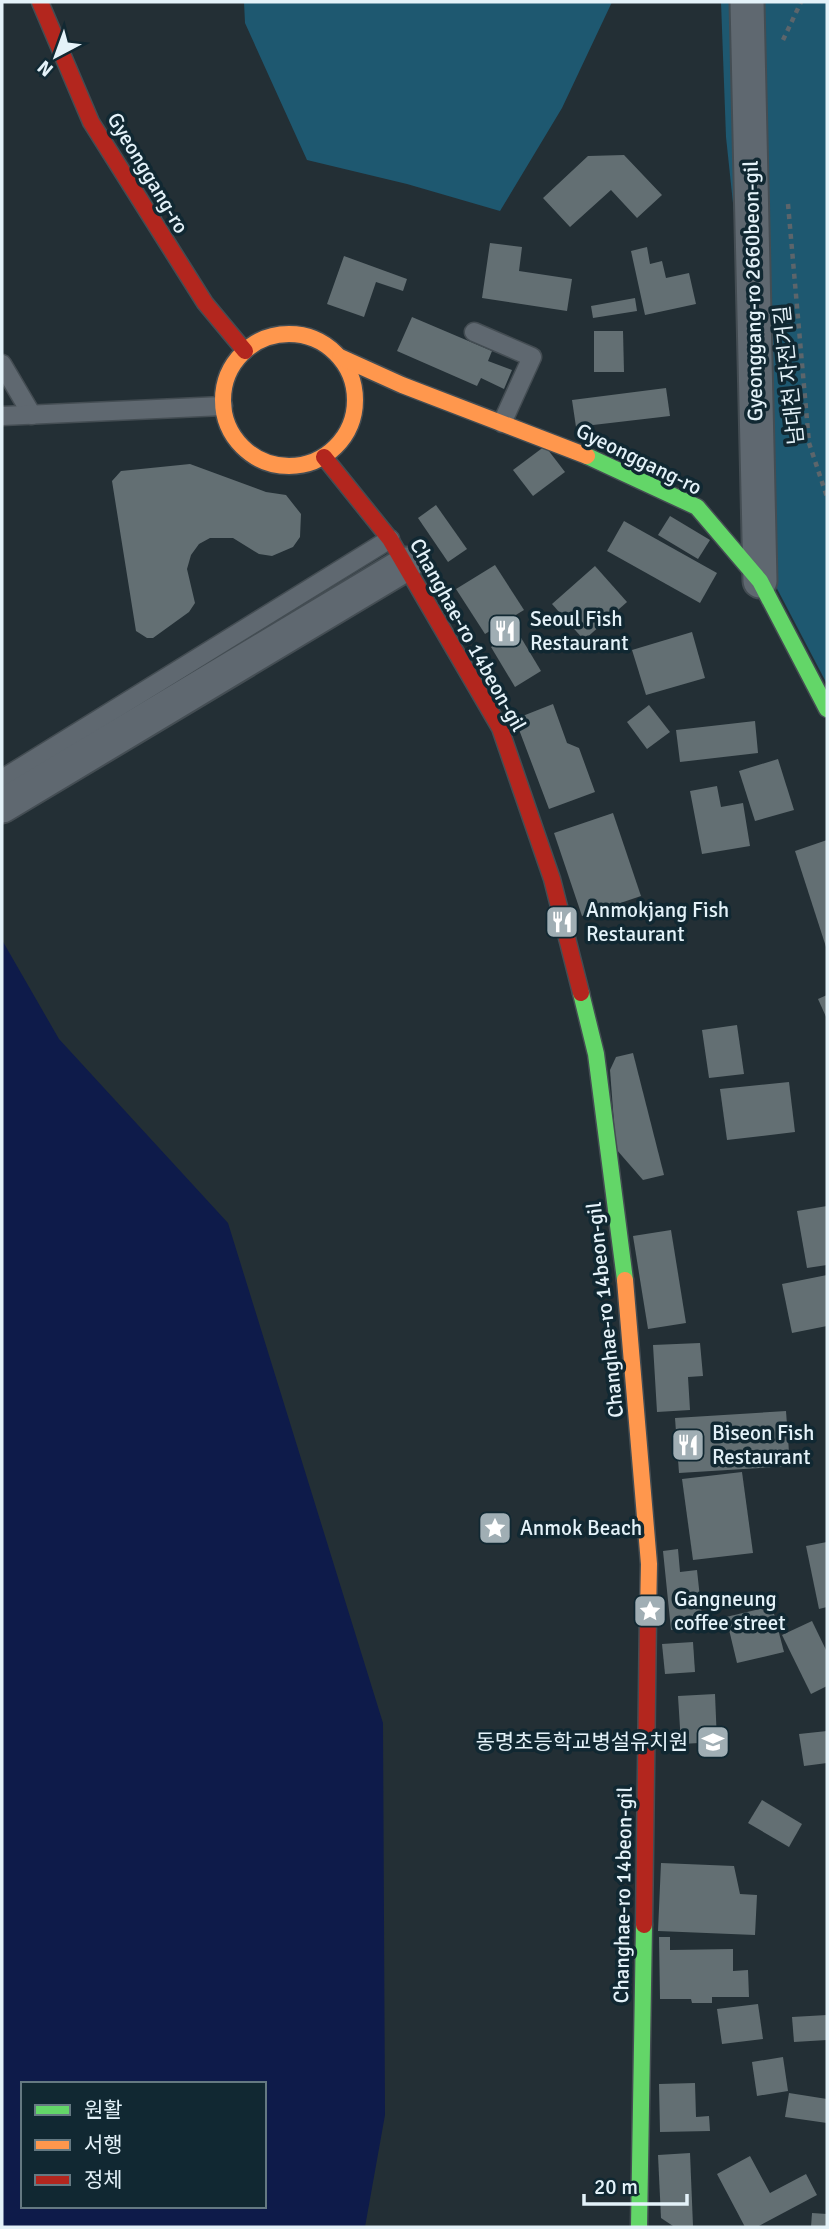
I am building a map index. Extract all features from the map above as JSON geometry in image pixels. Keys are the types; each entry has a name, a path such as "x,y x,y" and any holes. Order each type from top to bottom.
{"street":[{"name":"Gyeonggang-ro","path":"40,2 91,122 198,293 245,351"},
{"name":"Gyeonggang-ro 2660beon-gil","path":"747,2 760,581"},
{"path":"303,335 322,343 340,358 351,377 356,399 352,422 341,442 324,457 303,465 281,466 259,459 241,445 229,426 223,406 225,386 232,366 245,351 262,339 303,335"},
{"name":"Gyeonggang-ro","path":"340,358 565,446 697,507 760,581 827,709"},
{"name":"Changhae-ro 14beon-gil","path":"324,457 398,552 500,728 552,878 596,1054 628,1300 649,1564 639,2227"},
{"path":"2,806 398,552"}],"lane":[{"path":"474,332 531,357 502,423"},
{"path":"2,364 32,415"},
{"path":"2,416 223,406"},
{"path":"2,779 398,552"}],"path":[{"path":"778,49 801,2"},
{"name":"남대천 자전거길","path":"788,197 809,443 827,497"}],"shaded area":[{"path":"244,2 612,2 562,108 500,211 407,184 307,160 245,23"},
{"path":"721,2 827,2 827,684 773,581 726,137"},
{"path":"2,940 59,1039 228,1223 383,1723 385,2115 365,2227 2,2227"}],"building":[{"path":"624,155 662,195 637,218 611,190 570,227 543,198 588,156"},
{"path":"490,243 522,247 519,271 572,279 567,311 482,298"},
{"path":"647,247 650,264 662,261 666,278 689,273 696,304 645,315 631,251"},
{"path":"344,256 407,279 403,291 376,282 364,317 327,304"},
{"path":"635,298 637,311 593,318 591,306"},
{"path":"412,317 492,351 488,361 512,370 504,389 481,378 477,386 397,351"},
{"path":"594,331 623,331 624,372 594,372"},
{"path":"666,388 670,416 576,427 572,400"},
{"path":"545,446 565,472 533,496 513,470"},
{"path":"190,464 266,492 286,495 301,514 300,537 293,547 272,556 259,554 233,538 210,538 199,544 191,555 187,569 195,603 189,612 153,638 147,638 136,631 112,481 121,471"},
{"path":"436,505 467,549 448,562 418,518"},
{"path":"670,516 710,540 698,559 658,535"},
{"path":"624,521 717,573 700,603 607,551"},
{"path":"495,565 524,610 485,634 456,589"},
{"path":"595,566 627,602 584,640 552,604"},
{"path":"517,631 541,671 515,687 491,647"},
{"path":"692,632 705,678 646,695 632,650"},
{"path":"553,704 567,743 579,748 595,792 549,809 515,719"},
{"path":"649,705 670,732 647,749 627,722"},
{"path":"755,721 758,753 680,762 676,730"},
{"path":"778,759 794,810 755,821 739,771"},
{"path":"717,786 721,807 743,803 750,846 702,854 690,791"},
{"path":"613,813 641,896 582,916 554,833"},
{"path":"827,840 827,950 795,851"},
{"path":"827,995 827,1019 818,999"},
{"path":"737,1025 744,1074 709,1078 702,1030"},
{"path":"633,1053 664,1175 643,1180 616,1149 610,1070 616,1057"},
{"path":"789,1082 795,1132 727,1140 720,1089"},
{"path":"827,1206 827,1265 807,1268 797,1211"},
{"path":"671,1230 686,1323 648,1329 633,1236"},
{"path":"827,1275 827,1326 792,1333 782,1284"},
{"path":"700,1343 703,1376 688,1377 690,1410 657,1412 653,1345"},
{"path":"786,1411 790,1466 679,1473 675,1418"},
{"path":"742,1472 753,1553 693,1560 682,1479"},
{"path":"827,1542 827,1607 819,1609 806,1546"},
{"path":"678,1549 680,1572 697,1570 703,1626 671,1630 663,1551"},
{"path":"772,1606 784,1652 737,1663 726,1617"},
{"path":"812,1621 827,1652 827,1686 811,1694 782,1635"},
{"path":"693,1642 695,1672 665,1674 662,1644"},
{"path":"715,1694 717,1742 681,1744 678,1696"},
{"path":"827,1731 827,1763 804,1766 799,1734"},
{"path":"762,1800 802,1824 789,1847 748,1823"},
{"path":"661,1863 734,1866 740,1894 757,1895 755,1935 658,1931"},
{"path":"659,1937 670,1937 670,1950 733,1949 733,1971 748,1970 749,1997 712,1997 712,2003 692,2003 691,1999 660,1999"},
{"path":"758,2004 763,2039 722,2044 717,2009"},
{"path":"827,2015 827,2040 794,2042 792,2017"},
{"path":"783,2057 788,2091 757,2096 752,2062"},
{"path":"695,2083 696,2117 709,2116 710,2131 660,2132 659,2084"},
{"path":"789,2093 827,2099 827,2123 785,2117"},
{"path":"690,2153 693,2226 673,2226 661,2218 658,2155"},
{"path":"750,2156 770,2193 806,2174 817,2195 757,2227 745,2227 717,2174"},
{"path":"812,2213 827,2214 827,2227 811,2227"}],"traffic: fast":[{"path":"587,456 697,507 760,581 827,709"},
{"path":"581,993 596,1054 625,1280"},
{"path":"639,2227 644,1925"}],"traffic: slow":[{"path":"289,334 314,339 335,354 350,375 355,400 350,425 335,446 314,461 289,466 264,461 243,446 228,425 223,400 228,375 243,354 264,339 289,334"},
{"path":"340,357 402,385 587,456"},
{"path":"625,1280 649,1564 648,1615"}],"traffic: jam":[{"path":"40,2 91,122 205,303 245,351"},
{"path":"324,457 390,539 500,728 552,879 581,993"},
{"path":"644,1925 648,1615"}],"place":[{"name":"Seoul Fish Restaurant","path":"505,631"},
{"name":"Anmokjang Fish Restaurant","path":"562,922"},
{"name":"Biseon Fish Restaurant","path":"688,1445"},
{"name":"Anmok Beach","path":"495,1528"},
{"name":"Gangneung coffee street","path":"650,1611"},
{"name":"동명초등학교병설유치원","path":"713,1742"}]}
